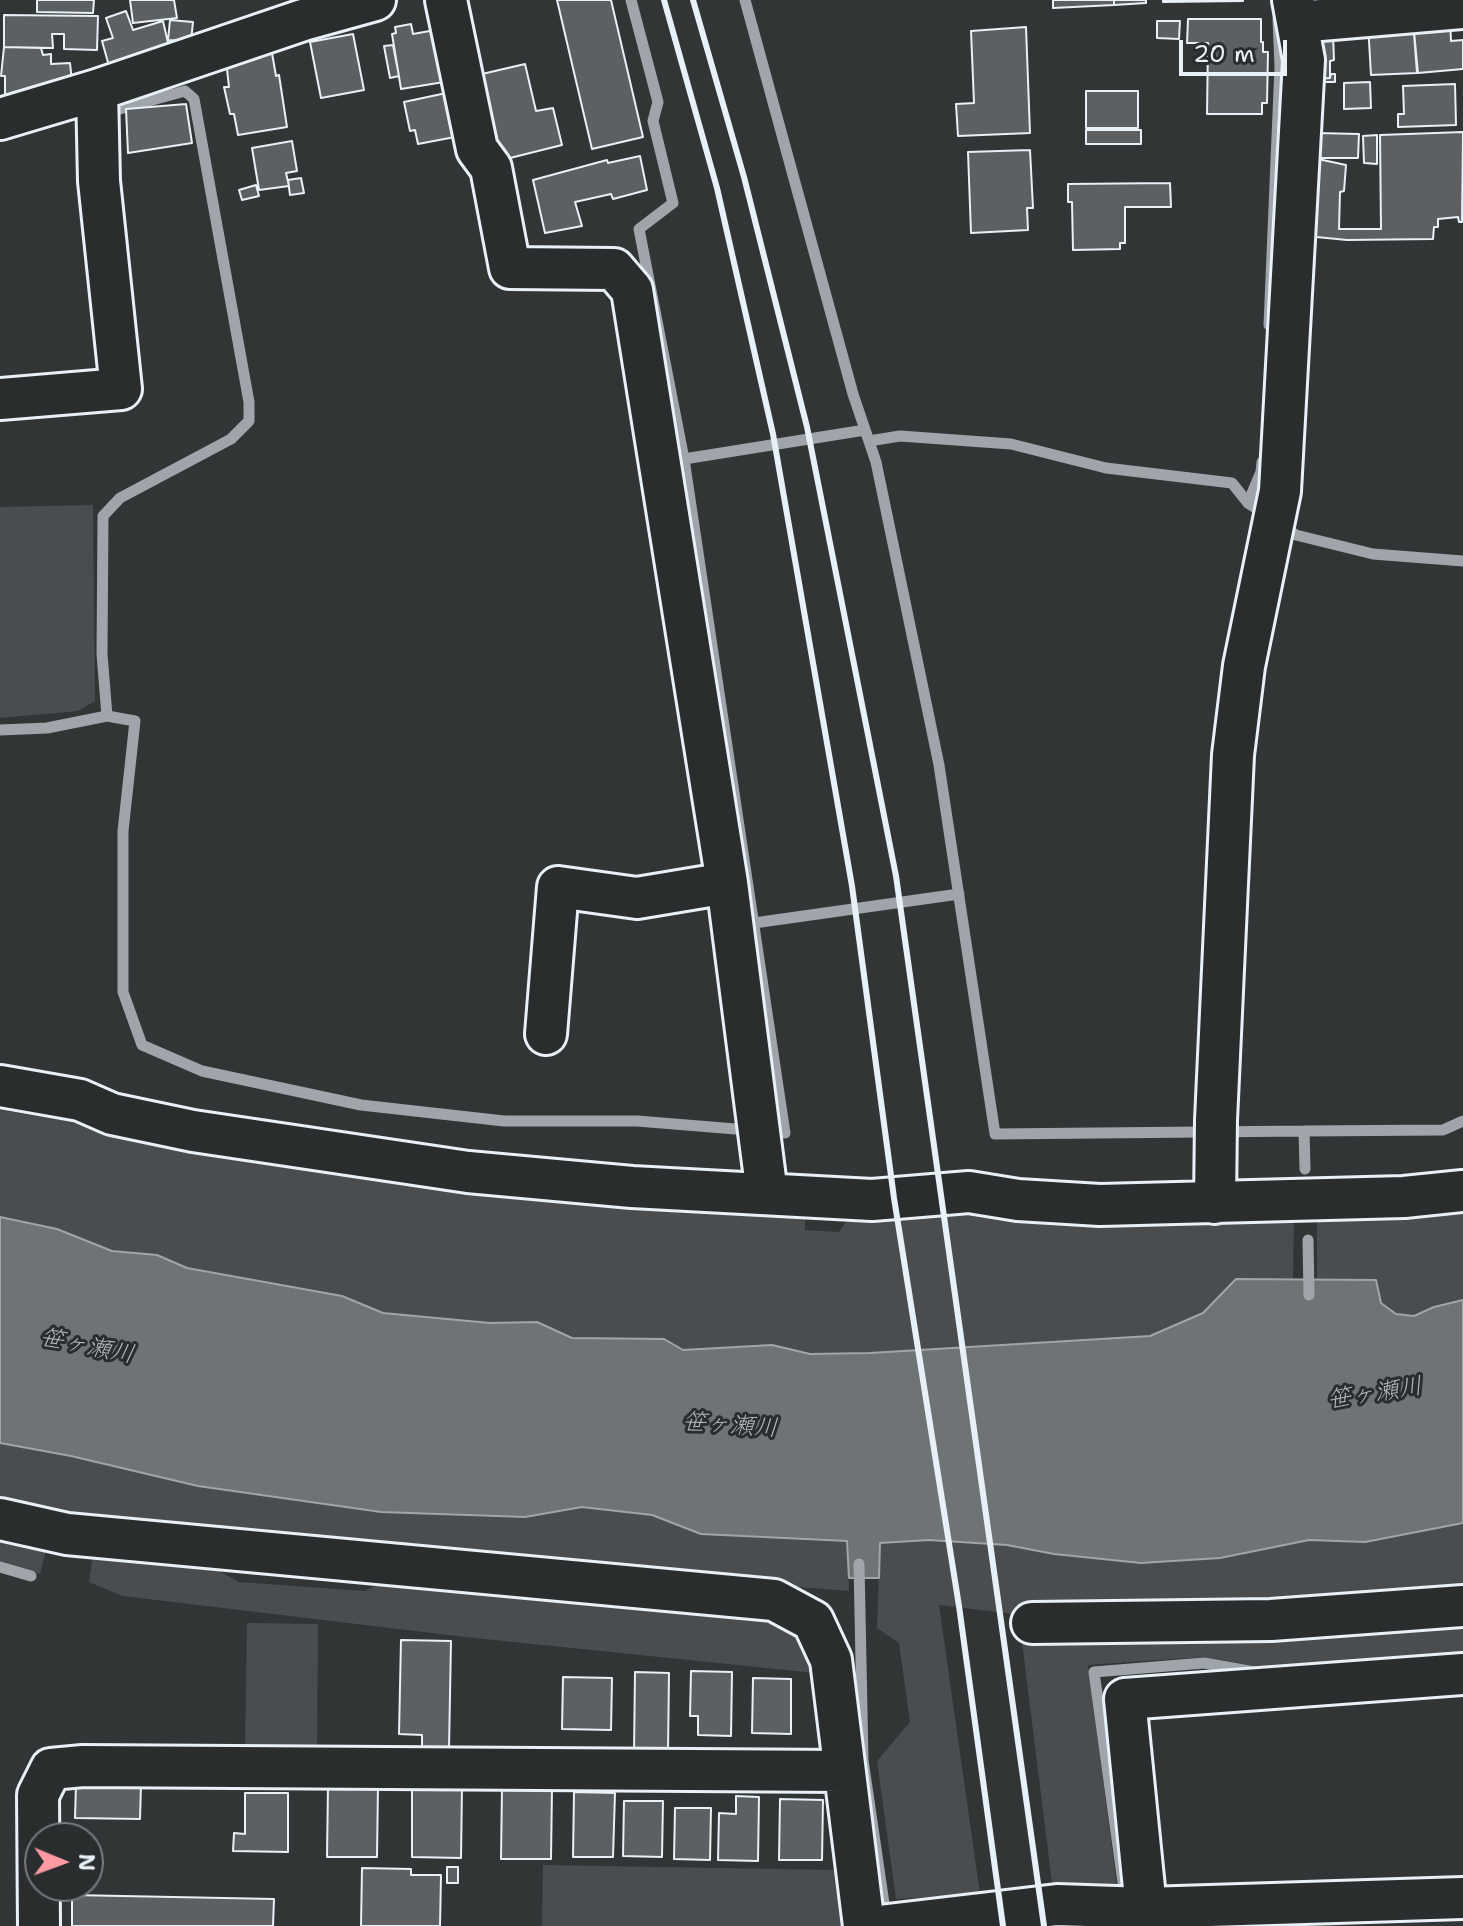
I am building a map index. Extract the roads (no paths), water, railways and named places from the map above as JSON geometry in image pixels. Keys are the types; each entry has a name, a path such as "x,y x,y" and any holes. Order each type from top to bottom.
{"street":[{"path":"0,119 97,90 301,10 375,0"},
{"path":"446,0 477,149 491,168 510,268 614,269 632,290 727,883 767,1194"},
{"path":"1215,1203 1215,1133 1233,755 1244,666 1281,475 1304,60 1295,11 1463,8"},
{"path":"0,399 121,389 99,181 97,90"},
{"path":"546,1034 558,887 637,898 727,883"},
{"path":"0,1086 80,1100 112,1114 193,1131 468,1172 632,1187 872,1200 969,1192 1018,1200 1100,1205 1404,1197 1463,1191"},
{"path":"0,1519 67,1534 774,1600 813,1621 831,1660 843,1771 880,1925 1057,1905 1129,1911 1463,1898"},
{"path":"1032,1623 1271,1620 1463,1606"},
{"path":"1129,1911 1125,1699 1463,1674"},
{"path":"39,1926 38,1795 51,1769 83,1766 843,1771"}],"water":[{"name":"笹ヶ瀬川","path":"0,1217 57,1229 112,1251 157,1255 187,1268 342,1296 383,1313 490,1323 537,1322 572,1338 664,1339 683,1350 772,1345 810,1354 870,1353 1150,1336 1203,1313 1236,1279 1376,1280 1381,1303 1396,1314 1414,1316 1463,1300 1463,1523 1365,1542 1309,1540 1220,1558 1141,1563 1054,1554 1007,1545 929,1540 880,1543 879,1578 849,1578 847,1541 701,1534 652,1515 582,1507 525,1517 381,1512 198,1486 0,1443"}],"waterway":[{"path":"0,730 47,728 107,716 135,721 123,831 123,992 142,1045 202,1071 361,1105 504,1121 637,1121 785,1133 684,459 639,229 673,203 653,121 658,102 631,0"},
{"path":"745,0 853,394 876,462 939,765 995,1134 1304,1131"},
{"path":"1269,325 1280,67 1278,19"},
{"path":"107,716 102,654 103,516 120,498 231,439 249,421 249,402 194,99 185,91 116,110"},
{"path":"684,459 865,430"},
{"path":"869,441 900,436 1011,444 1106,468 1232,483 1248,503 1267,515"},
{"path":"1248,503 1262,462"},
{"path":"1281,525 1296,535 1373,554 1463,561"},
{"path":"754,923 959,894"},
{"path":"1305,1169 1304,1131 1443,1130 1463,1121"},
{"path":"1308,1240 1309,1295"},
{"path":"859,1564 863,1760 886,1917"},
{"path":"0,1567 31,1576"},
{"path":"1121,1902 1124,1890 1094,1672 1204,1663 1255,1672"}],"railway":[{"path":"664,0 717,188 773,434 852,886 894,1198 959,1606 1003,1926"},
{"path":"693,0 744,177 807,427 896,876 1044,1926"}]}
